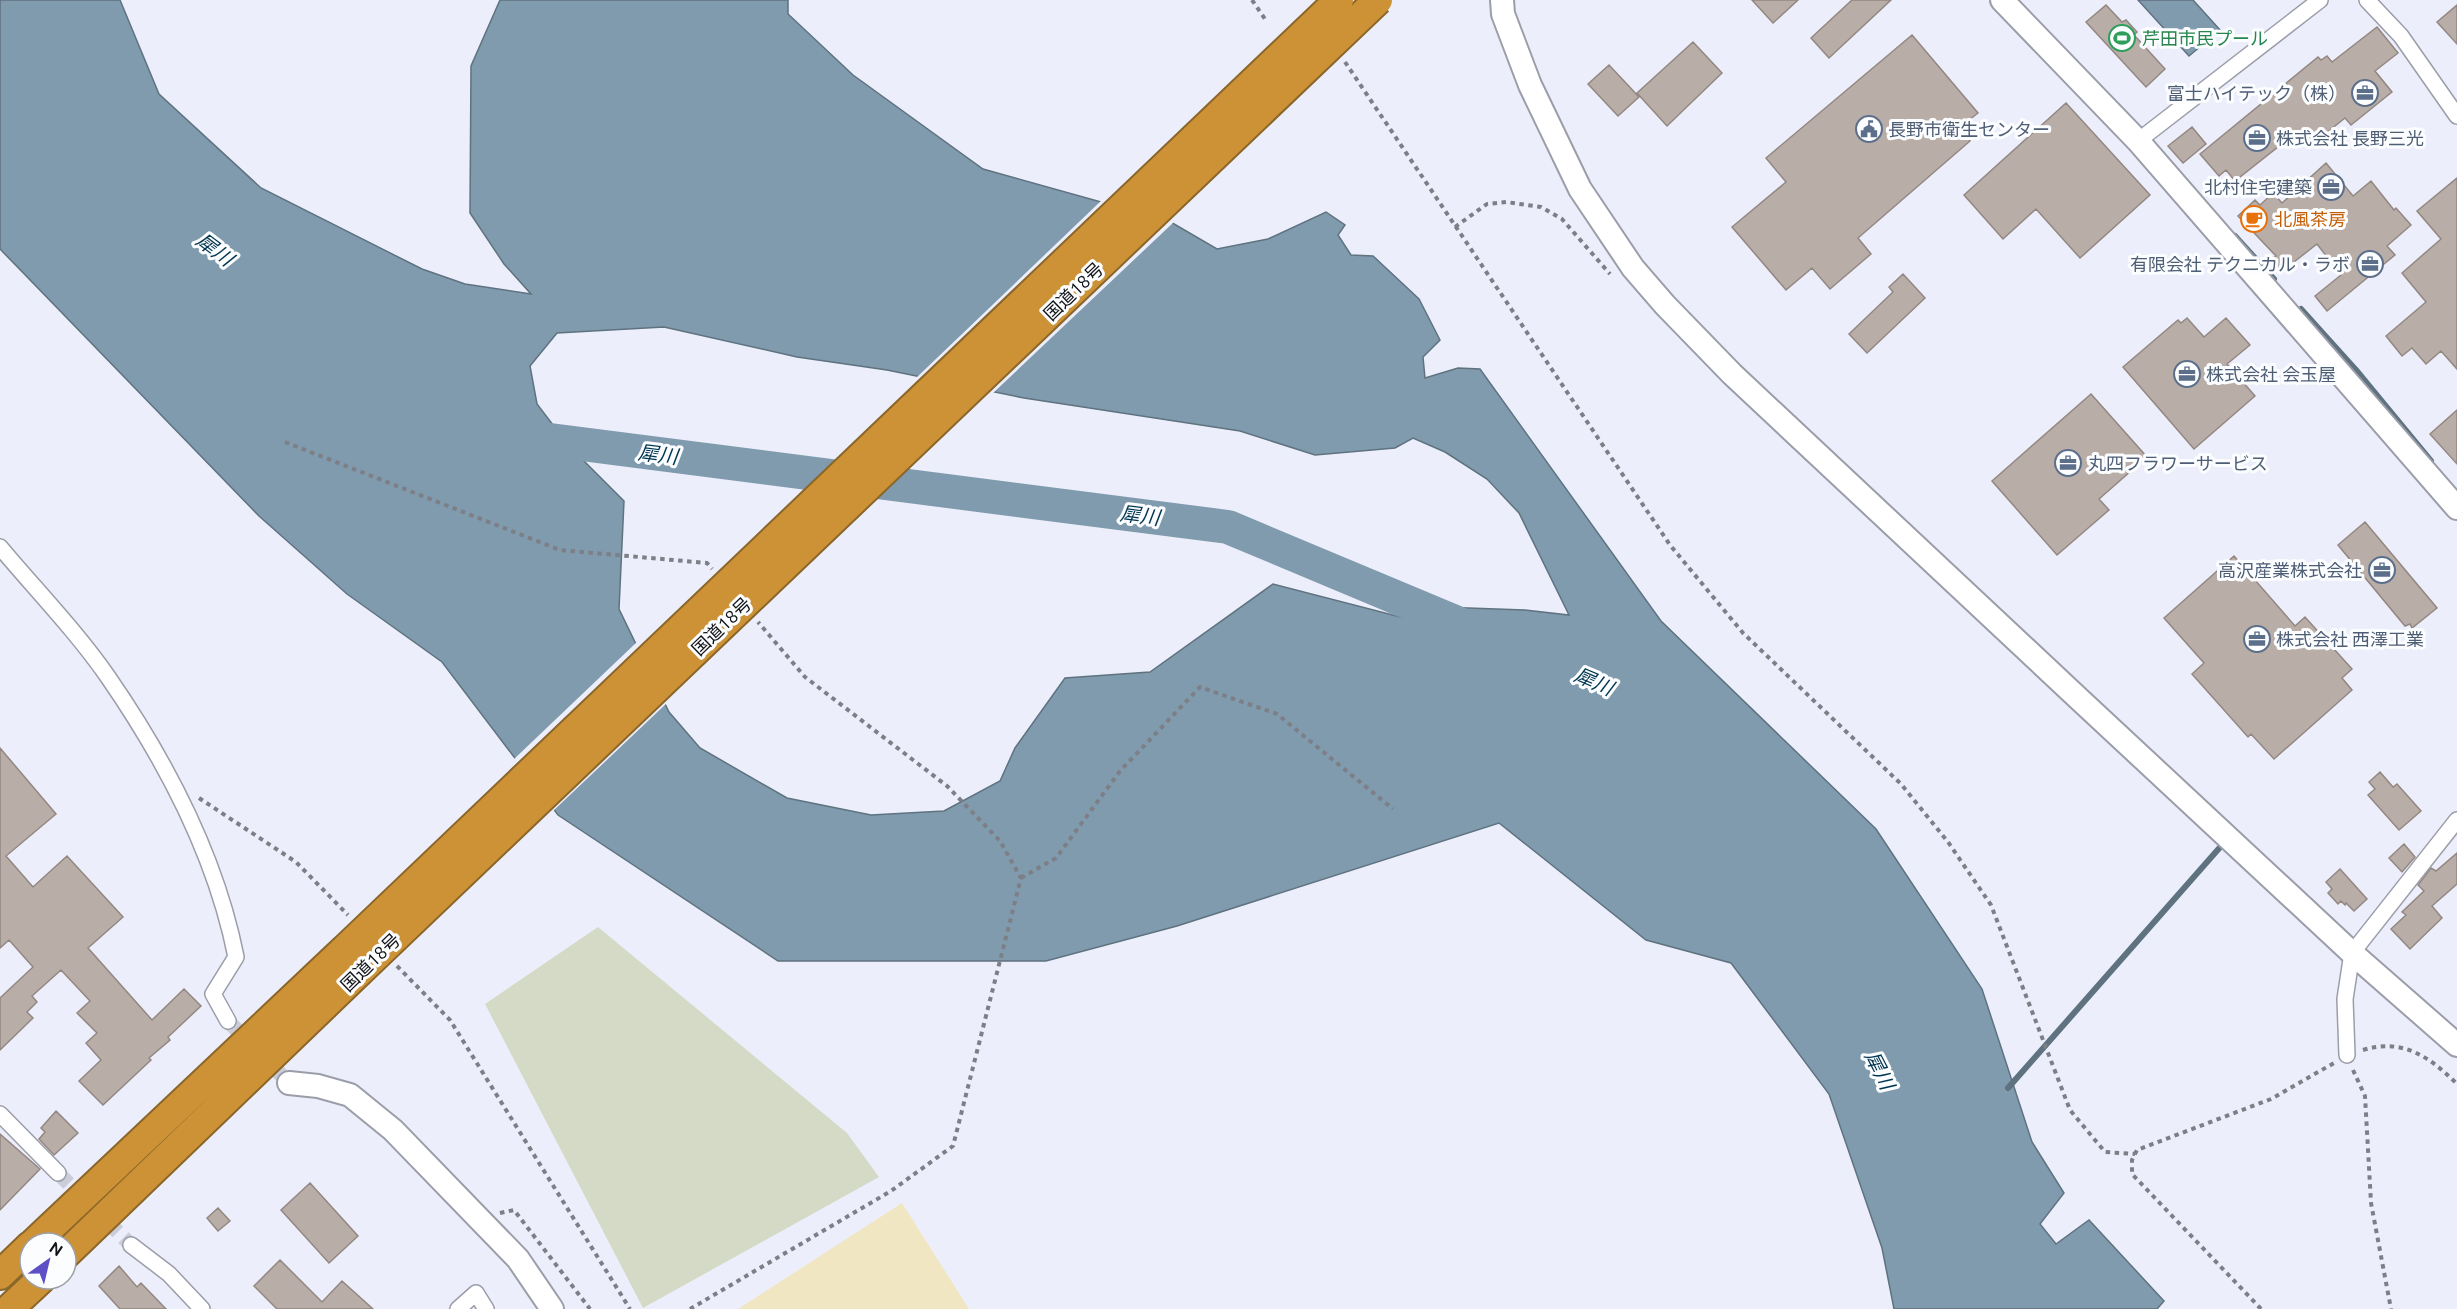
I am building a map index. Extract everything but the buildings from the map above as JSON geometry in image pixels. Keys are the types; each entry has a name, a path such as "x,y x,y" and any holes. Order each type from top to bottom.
{"highway":[{"name":"国道18号","path":"78,1242 351,962 1339,0"},
{"name":"国道18号","path":"48,1231 351,962 1378,0"},
{"path":"0,1275 18,1258"},
{"path":"9,1309 28,1291"}],"street":[{"path":"1502,0 1503,14 1530,85 1580,189 1633,268 1665,305 1732,374 2352,953 2457,1045"},
{"path":"2002,0 2138,141 2457,508"},
{"path":"2138,141 2320,0"},
{"path":"2367,0 2401,36 2457,116"},
{"path":"0,547 107,676 174,782 210,866 231,933 236,957 213,994 228,1021"},
{"path":"2347,1055 2345,999 2352,953 2457,820"},
{"path":"289,1083 318,1086 350,1095 393,1130 518,1258 552,1309"},
{"path":"0,1114 58,1173"},
{"path":"131,1245 169,1275 202,1309"},
{"path":"458,1309 476,1293 486,1309"}],"path":[{"path":"1252,0 1265,19"},
{"path":"1343,59 1670,545 1743,633 1901,784 1948,842 1991,905 2070,1110 2105,1152 2135,1154"},
{"path":"1455,227 1486,204 1506,202 1541,207 1562,219 1612,276"},
{"path":"690,1309 891,1191 953,1146 1021,878 1056,858 1120,771 1200,687 1277,714 1394,809"},
{"path":"174,782 296,862 353,920"},
{"path":"393,962 450,1020 630,1309"},
{"path":"2261,1309 2132,1174 2137,1150 2271,1099 2347,1055 2379,1045 2412,1049 2457,1084"},
{"path":"2347,1055 2365,1096 2371,1203 2391,1309"},
{"path":"479,1216 514,1210 590,1309"}],"green space":[{"path":"598,927 847,1133 879,1177 643,1308 485,1004"}],"sand":[{"path":"902,1203 969,1309 738,1309"}],"water":[{"path":"0,0 120,0 159,94 261,188 422,269 465,284 531,294 504,264 470,213 471,66 500,0 788,0 788,14 853,75 983,169 1169,221 1217,249 1268,239 1326,212 1345,225 1338,235 1351,255 1373,256 1419,299 1440,340 1423,357 1425,378 1458,368 1480,369 1661,621 1876,829 1982,989 2032,1142 2064,1193 2040,1224 2056,1244 2089,1220 2164,1301 2157,1309 1894,1309 1882,1248 1829,1094 1731,963 1646,940 1499,823 1177,926 1046,961 778,961 558,815 442,662 347,594 259,516 0,249","holes":["664,327 797,357 887,370 1024,398 1240,431 1315,455 1395,448 1413,438 1445,452 1487,479 1519,513 1569,615 1525,610 1440,607 1412,620 1273,584 1150,672 1065,678 1015,748 1000,781 944,811 871,815 787,798 700,748 669,712 619,609 624,501 569,446 537,404 530,366 557,333"]},
{"path":"2138,0 2193,0 2220,30 2189,56"}],"pier":[{"path":"1103,199 1175,221 992,394 915,379"},
{"path":"638,641 668,702 552,812 513,760"}],"waterway":[{"path":"2235,236 2274,279"},
{"path":"2301,309 2356,370 2431,461"},
{"name":"犀川","path":"519,436 1228,527 1474,630"},
{"path":"2008,1088 2222,845"}],"tunnel":[{"path":"228,1021 289,1083"},
{"path":"58,1173 131,1245"}],"place":[{"name":"芹田市民プール","path":"2122,38"},
{"name":"富士ハイテック（株）","path":"2365,93"},
{"name":"長野市衛生センター","path":"1869,129"},
{"name":"株式会社 長野三光","path":"2257,138"},
{"name":"北村住宅建築","path":"2331,187"},
{"name":"北風茶房","path":"2254,219"},
{"name":"有限会社 テクニカル・ラボ","path":"2370,264"},
{"name":"株式会社 会玉屋","path":"2187,374"},
{"name":"丸四フラワーサービス","path":"2068,463"},
{"name":"高沢産業株式会社","path":"2382,570"},
{"name":"株式会社 西澤工業","path":"2257,639"}]}
